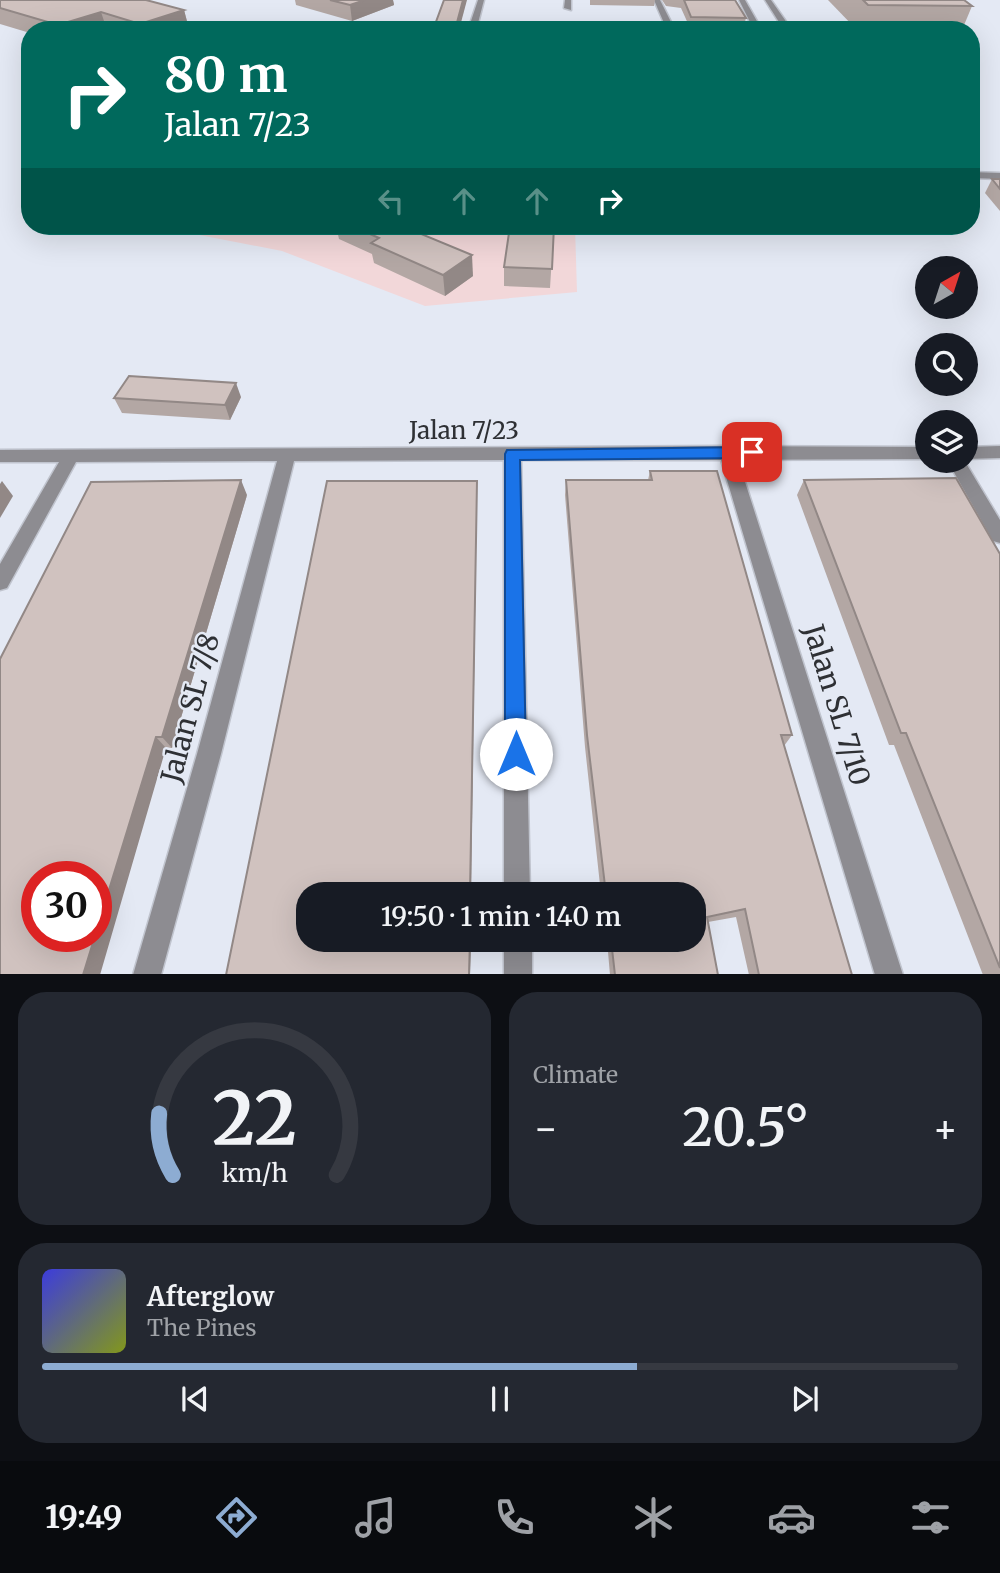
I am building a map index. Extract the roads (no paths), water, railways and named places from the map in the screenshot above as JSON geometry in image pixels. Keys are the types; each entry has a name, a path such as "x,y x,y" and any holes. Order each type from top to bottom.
{"street":[{"path":"475,21 481,0"},
{"path":"657,0 667,21"},
{"path":"742,0 753,21"},
{"path":"768,0 782,21"},
{"path":"980,175 1000,176"},
{"name":"Jalan SL 7/10","path":"727,452 889,974"},
{"path":"978,453 1000,452"},
{"name":"Jalan 7/23","path":"0,456 915,453"},
{"path":"512,454 517,882"},
{"path":"0,582 71,456"},
{"name":"Jalan SL 7/8","path":"147,974 209,754 287,456"},
{"path":"962,473 1000,536"},
{"path":"518,952 518,974"}]}
